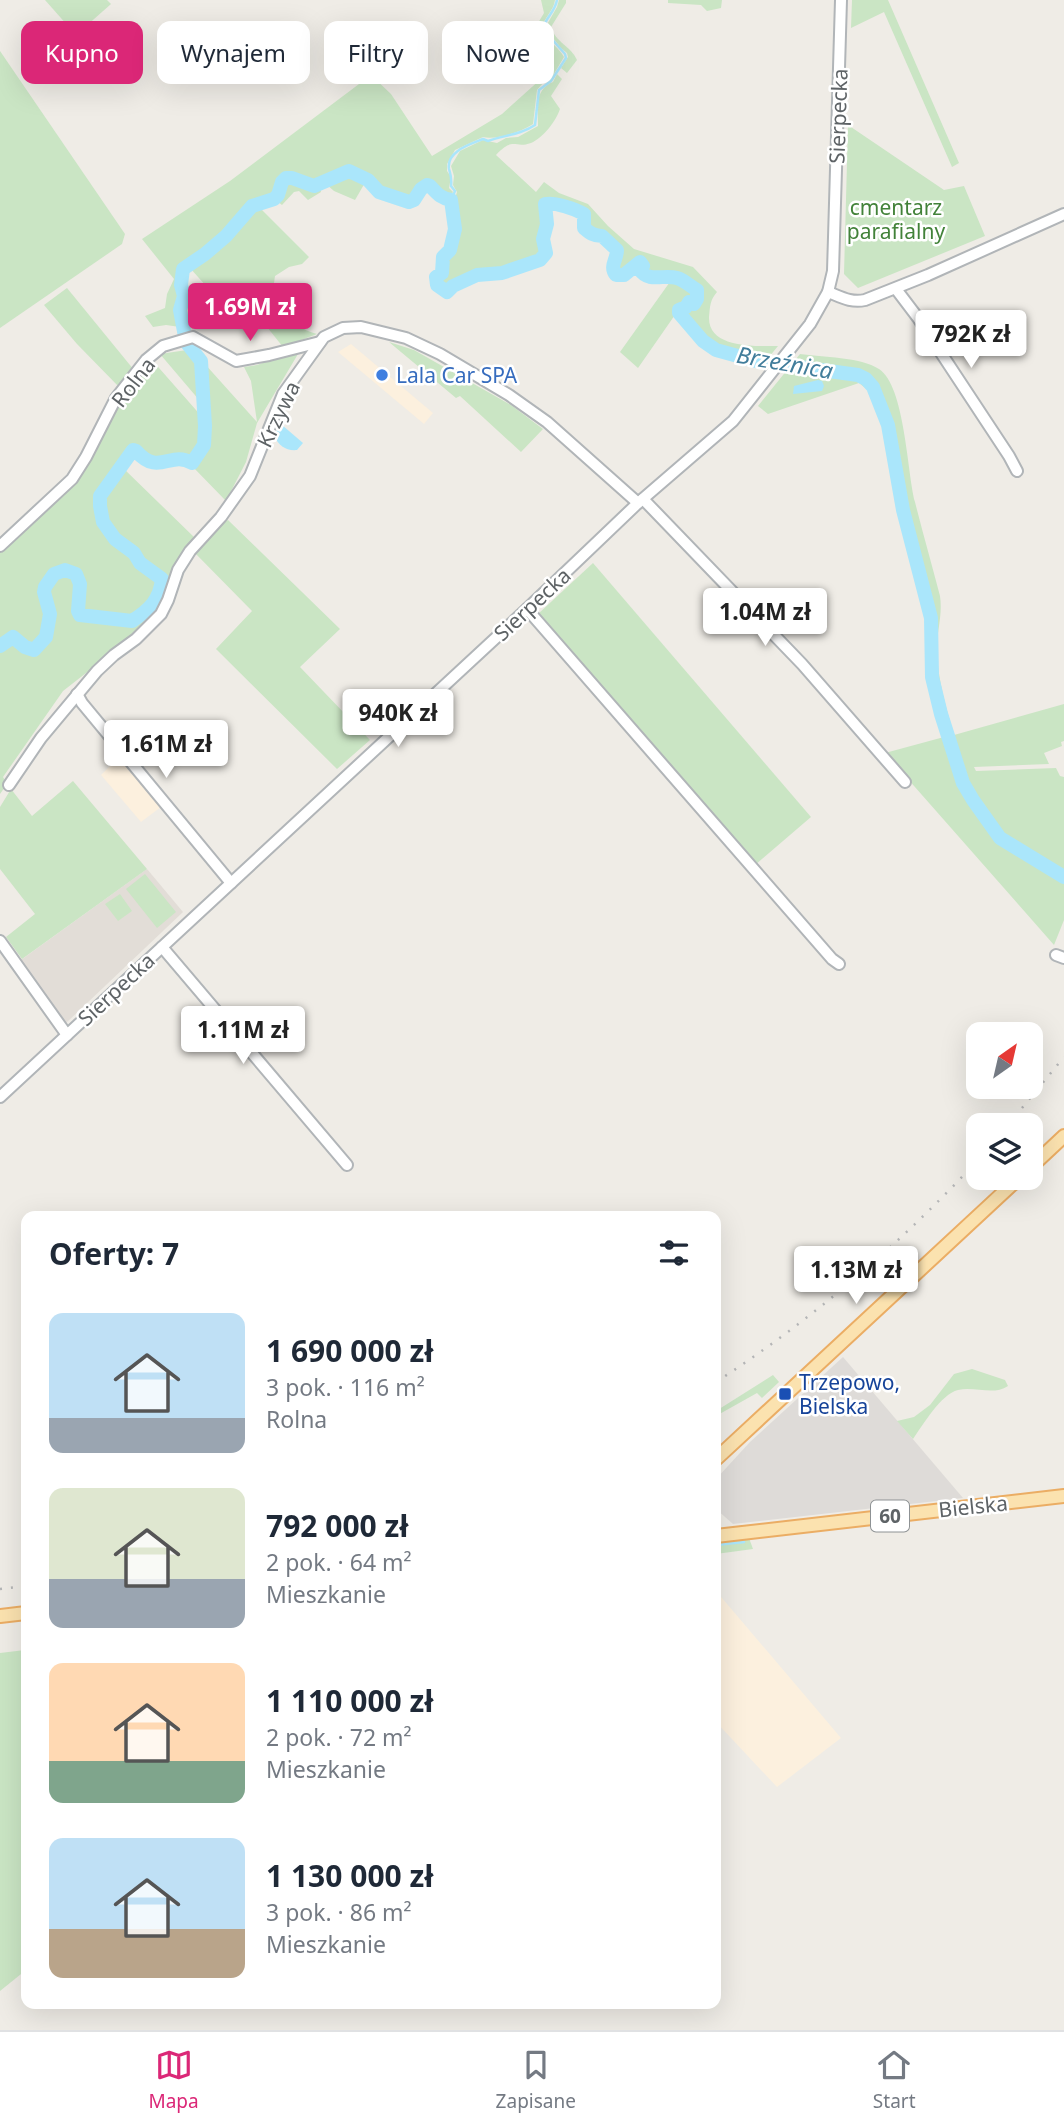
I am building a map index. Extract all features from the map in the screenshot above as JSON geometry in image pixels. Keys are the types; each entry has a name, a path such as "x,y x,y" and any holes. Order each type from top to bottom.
{"main road":[{"path":"1043,1156 1064,1136"},
{"path":"721,1454 1007,1190"},
{"name":"Bielska","path":"721,1535 1064,1496"},
{"path":"0,1616 21,1614"}],"street":[{"name":"Sierpecka","path":"0,1097 641,501 718,436 794,344 821,308 828,292 834,256 841,0"},
{"path":"828,292 856,302 895,289 1064,214"},
{"path":"895,289 918,318 1017,471"},
{"name":"Krzywa","path":"9,785 41,738 77,694 114,655 136,639 161,614 178,570 250,476 283,394 320,342 324,337 343,328 361,327 407,338 440,354 509,395 547,422 641,501 802,664 905,782"},
{"name":"Rolna","path":"0,546 72,479 116,398 146,360 163,346 186,339 236,361 320,342"},
{"path":"527,609 823,949 839,964"},
{"path":"77,694 231,883"},
{"path":"0,941 68,1035"},
{"path":"162,947 347,1165"}],"shaded area":[{"path":"351,344 433,413 424,424 338,352"},
{"path":"118,758 161,807 141,822 101,775"},
{"path":"147,869 183,912 66,1023 21,960"},
{"path":"843,1357 963,1498 733,1524 721,1513 721,1474 750,1442"},
{"path":"721,1597 841,1738 777,1787 721,1727"}],"green space":[{"path":"45,0 107,0 111,4 92,21 64,21"},
{"path":"541,0 555,0 545,21 539,21 544,13"},
{"path":"559,0 566,0 554,22 549,21"},
{"path":"668,0 722,0 721,8 707,11 701,5 668,3"},
{"path":"852,0 888,0 959,163 952,167 884,12 851,28"},
{"path":"554,34 577,60 567,73 561,68 568,57 554,39"},
{"path":"554,45 564,57 554,74"},
{"path":"0,51 125,234 122,244 0,328"},
{"path":"557,74 562,79 551,96 560,109 552,124 536,141 511,144 496,155 536,192 544,182 559,193 588,204 634,249 693,267 717,292 710,306 709,317 716,335 735,344 778,346 769,357 717,348 703,338 680,311 691,304 695,305 699,290 671,275 652,276 642,272 645,265 642,261 629,266 624,273 617,273 614,265 618,258 618,249 605,235 590,230 586,225 584,211 555,201 542,203 545,225 541,239 545,252 541,257 507,270 462,280 449,290 444,290 438,284 455,236 457,192 453,185 451,166 460,151 483,140 497,143 506,138 518,137 538,126 540,95 547,85 554,84"},
{"path":"359,84 380,84 391,94 432,156 502,114 535,84 542,84 537,90 533,124 509,135 483,137 455,150 447,164 451,177 449,188 453,192 450,196 439,193 428,183 419,188 413,199 397,197 380,191 374,177 349,168 314,185 288,174 281,175 274,198 254,202 215,242 181,266 178,278 181,291 178,308 180,327 153,327 145,316 165,308 167,294 174,279 142,239 230,181"},
{"name":"cmentarz parafialny","path":"848,125 944,190 964,186 985,236 858,288 844,274"},
{"path":"350,173 366,181 355,200 334,191 326,184"},
{"path":"287,180 296,180 314,189 320,187 321,192 308,200 299,191 294,192 282,205 276,200"},
{"path":"258,206 309,257 302,264 289,267 275,276 274,298 283,314 317,334 283,347 255,312 240,324 190,268 227,241"},
{"path":"675,278 694,291 696,298 693,302 677,308 677,312 638,368 620,352"},
{"path":"67,288 134,370 121,389 44,305"},
{"path":"389,342 414,350 511,405 543,429 521,452 460,396 456,398"},
{"path":"301,349 257,423 246,462 226,501 192,466 199,456 207,431 204,363 257,422 251,381 244,367"},
{"path":"187,350 198,360 200,401 160,354"},
{"path":"800,354 871,365 888,378 900,410 915,502 940,596 938,663 954,735 1064,704 1064,741 1061,742 1062,746 1044,753 1049,764 974,767 976,771 1056,768 1060,776 1064,777 1064,920 1054,945 885,753 944,737 930,686 926,617 902,529 884,435 876,405 869,391 859,383 768,414 758,406"},
{"path":"152,360 203,418 202,445 191,461 181,457 152,460 133,448 117,465 98,496 97,508 101,522 113,540 160,580 155,600 130,619 81,614 79,611 82,586 77,573 66,569 53,572 43,587 42,595 48,614 45,636 32,648 13,635 0,644 0,550 67,487 125,393"},
{"path":"123,468 196,539 160,611 63,691 3,777 7,784 0,794 0,649 13,638 24,648 36,651 47,639 51,615 46,588 56,576 65,572 74,575 79,617 134,623 152,610 162,591 165,577 148,567 116,537 106,523 101,502 103,494"},
{"path":"228,520 340,629 300,667 370,740 337,769 216,649 252,611 193,551 212,530"},
{"path":"593,563 811,817 755,865 538,614"},
{"path":"73,781 147,869 22,959 6,937 35,914 0,869 0,807 11,789 32,816"},
{"path":"145,874 176,912 157,928 126,889"},
{"path":"120,894 132,911 118,921 105,904"},
{"path":"972,1369 1005,1380 1008,1386 990,1391 964,1389 952,1393 933,1411 913,1439 897,1421 914,1417 930,1405 954,1374"},
{"path":"773,1375 779,1382 762,1398 757,1393 721,1413 721,1408"},
{"path":"749,1538 753,1549 721,1553 721,1541"},
{"path":"21,1650 21,1974 0,1991 0,1653"}],"water":[{"path":"822,381 824,386 822,391 793,394 794,386"},
{"path":"282,425 303,443 297,450 286,449 276,440 274,436"}],"waterway":[{"path":"451,200 455,191 451,186 449,163 455,153 483,139 488,141 524,131 535,125 539,90 551,81 566,58 543,29 557,0"},
{"name":"Brzeźnica","path":"0,646 13,637 25,647 34,650 46,637 50,614 45,587 54,574 65,570 76,574 80,584 80,615 132,621 156,599 162,579 115,539 103,522 100,496 133,450 151,462 177,459 192,463 204,445 201,361 186,342 180,310 184,296 181,285 183,269 226,236 252,206 274,199 286,178 314,186 349,171 368,180 379,192 409,202 427,185 441,197 451,200 455,229 450,250 443,257 442,273 436,277 437,285 447,292 453,286 477,275 502,273 540,260 546,253 543,239 547,224 545,204 559,205 584,214 584,228 592,234 602,236 617,250 613,266 616,275 624,275 640,262 643,266 640,270 648,276 677,278 697,290 694,304 689,302 679,313 703,341 716,350 756,361 858,375 873,387 888,425 903,510 931,618 932,677 963,783 1000,838 1064,877"},
{"path":"721,1544 744,1542"}],"railway":[{"path":"1018,1113 1064,1057"},
{"path":"721,1379 787,1333 854,1279 917,1222 966,1172"},
{"path":"0,1589 21,1587"}],"place":[{"name":"Lala Car SPA","path":"382,375"},
{"name":"Trzepowo, Bielska","path":"785,1394"}]}
